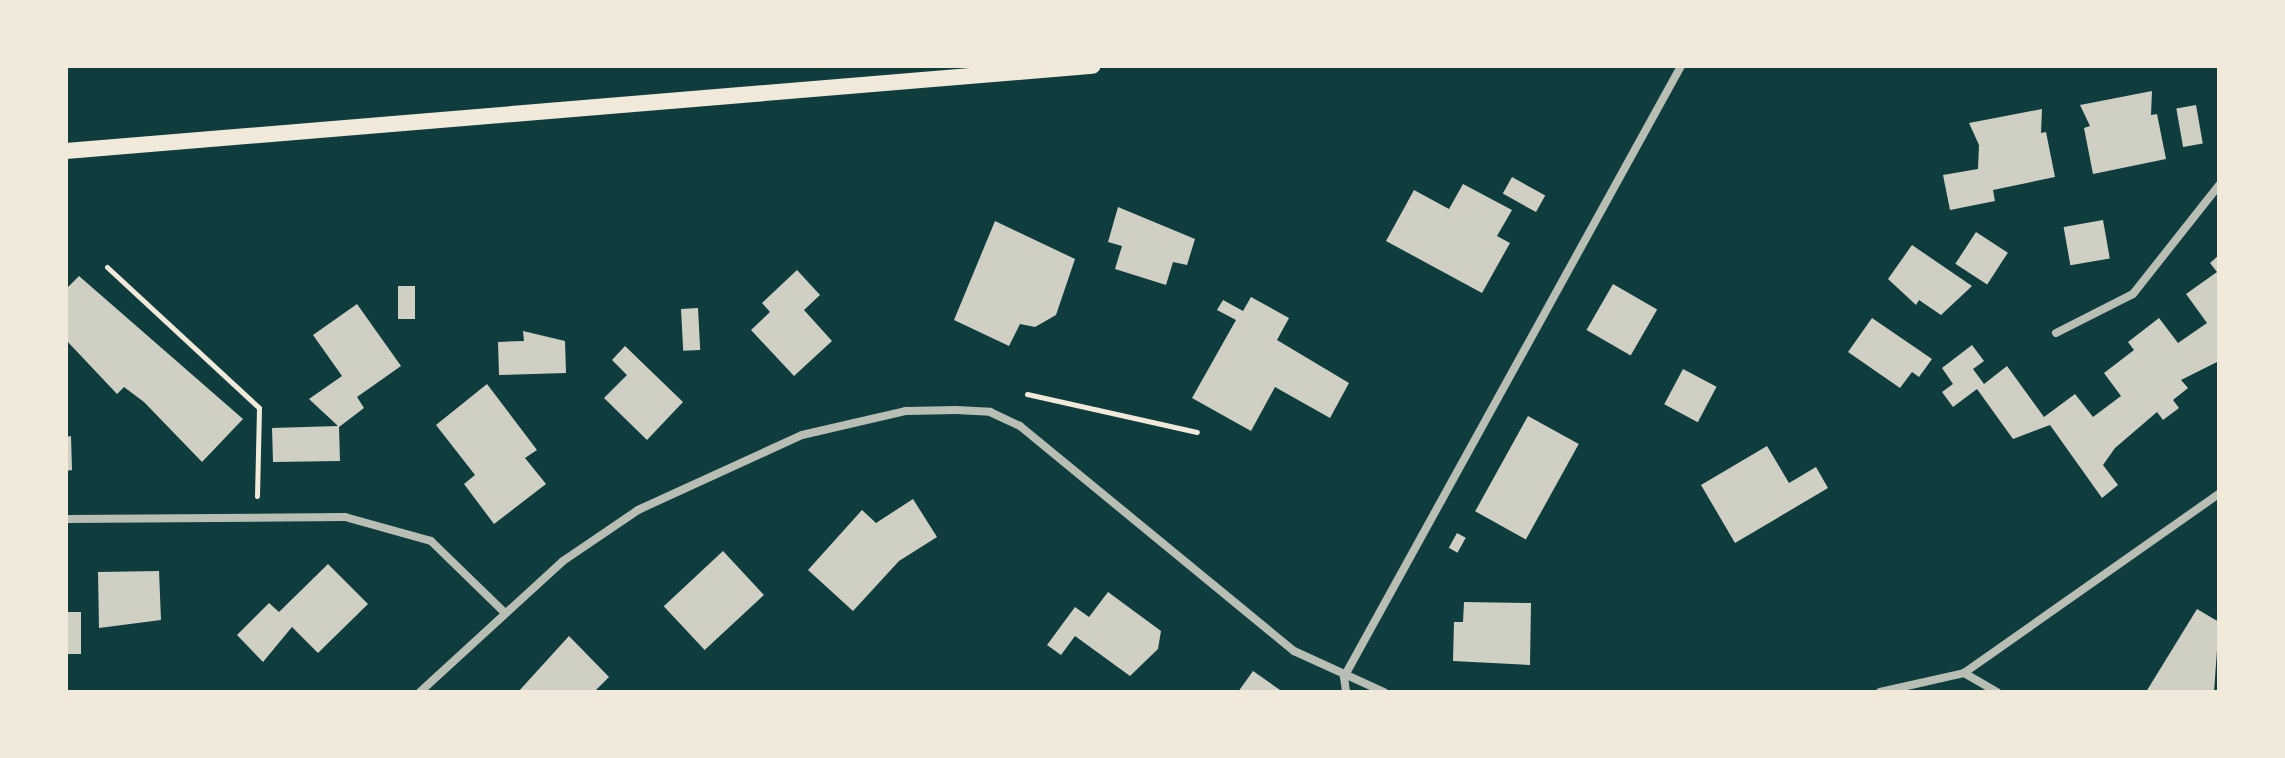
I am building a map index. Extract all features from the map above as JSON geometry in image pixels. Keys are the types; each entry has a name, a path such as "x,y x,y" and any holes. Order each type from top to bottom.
{"main road":[{"path":"66,151 1092,66"}],"street":[{"path":"1346,692 1344,677 1681,66"},
{"path":"2056,333 2133,294 2219,185"},
{"path":"420,692 504,612 638,510 712,471 802,435 906,411 990,412 1020,426 1294,651 1344,677 1384,692"},
{"path":"1880,692 1964,673 2219,494"},
{"path":"66,519 257,515 345,517 431,541 504,612"},
{"path":"1964,673 1997,692"}],"path":[{"path":"107,267 259,408 257,515"},
{"path":"1027,394 1197,432"}],"building":[{"path":"2152,91 2151,115 2157,114 2166,159 2093,174 2084,128 2090,126 2080,105"},
{"path":"2196,105 2203,143 2183,147 2176,108"},
{"path":"2042,109 2041,133 2046,132 2055,177 1993,190 1995,201 1950,210 1943,175 1978,169 1979,145 1969,123"},
{"path":"1512,177 1545,195 1536,212 1503,194"},
{"path":"1463,184 1512,210 1497,236 1510,243 1482,293 1386,241 1414,190 1449,209"},
{"path":"1118,207 1195,239 1187,265 1173,262 1166,285 1115,269 1122,246 1108,242"},
{"path":"2103,220 2110,258 2070,265 2064,227"},
{"path":"995,221 1075,259 1056,315 1035,327 1020,324 1009,346 954,320"},
{"path":"1976,232 2008,253 1987,285 1955,264"},
{"path":"1912,245 1972,286 1941,315 1919,300 1916,305 1888,279"},
{"path":"2219,255 2219,361 2181,380 2188,388 2173,400 2179,408 2163,420 2157,412 2115,448 2103,465 2118,485 2102,498 2050,425 2013,439 1977,389 1953,407 1942,392 1953,384 1942,368 1972,345 1984,361 1973,369 1984,384 2007,366 2044,417 2075,394 2093,417 2121,396 2104,373 2134,350 2128,342 2159,318 2178,343 2207,323 2186,294 2217,272 2210,263"},
{"path":"797,270 820,295 804,310 832,341 794,376 751,330 770,312 762,303"},
{"path":"79,276 243,419 202,462 144,402 124,387 117,394 66,340 66,289"},
{"path":"1613,284 1657,310 1631,355 1586,330"},
{"path":"398,286 415,286 415,319 398,319"},
{"path":"1251,297 1289,318 1277,340 1349,383 1330,418 1275,387 1251,431 1192,398 1236,320 1217,310 1223,300 1243,311"},
{"path":"357,304 401,366 357,397 364,408 339,427 340,461 273,462 272,428 338,426 309,399 342,376 313,335"},
{"path":"698,308 700,350 683,351 681,309"},
{"path":"1872,318 1932,359 1919,377 1912,372 1900,388 1848,352"},
{"path":"523,331 565,341 566,373 499,375 498,342 524,341"},
{"path":"625,346 683,402 647,440 604,398 627,375 612,360"},
{"path":"1683,369 1717,387 1698,422 1664,404"},
{"path":"487,384 537,450 525,458 546,484 494,524 464,484 475,475 436,425"},
{"path":"1528,416 1579,444 1526,539 1475,511"},
{"path":"71,436 72,470 66,471 66,437"},
{"path":"1767,446 1789,483 1816,467 1828,488 1735,543 1701,485"},
{"path":"913,499 937,537 899,561 853,611 808,570 862,510 876,523"},
{"path":"1457,533 1466,538 1458,553 1449,548"},
{"path":"723,551 764,595 705,650 664,606"},
{"path":"328,564 368,604 318,653 292,627 263,662 237,635 269,603 279,612"},
{"path":"159,571 161,620 99,628 98,572"},
{"path":"1108,592 1161,631 1158,649 1130,676 1075,636 1061,655 1047,645 1075,607 1089,617"},
{"path":"1464,602 1531,603 1530,665 1453,661 1454,622 1463,622"},
{"path":"2197,609 2219,622 2214,692 2146,692"},
{"path":"66,612 81,612 81,654 66,654"},
{"path":"569,636 609,677 594,692 518,692"},
{"path":"1253,671 1283,692 1238,692"}]}
